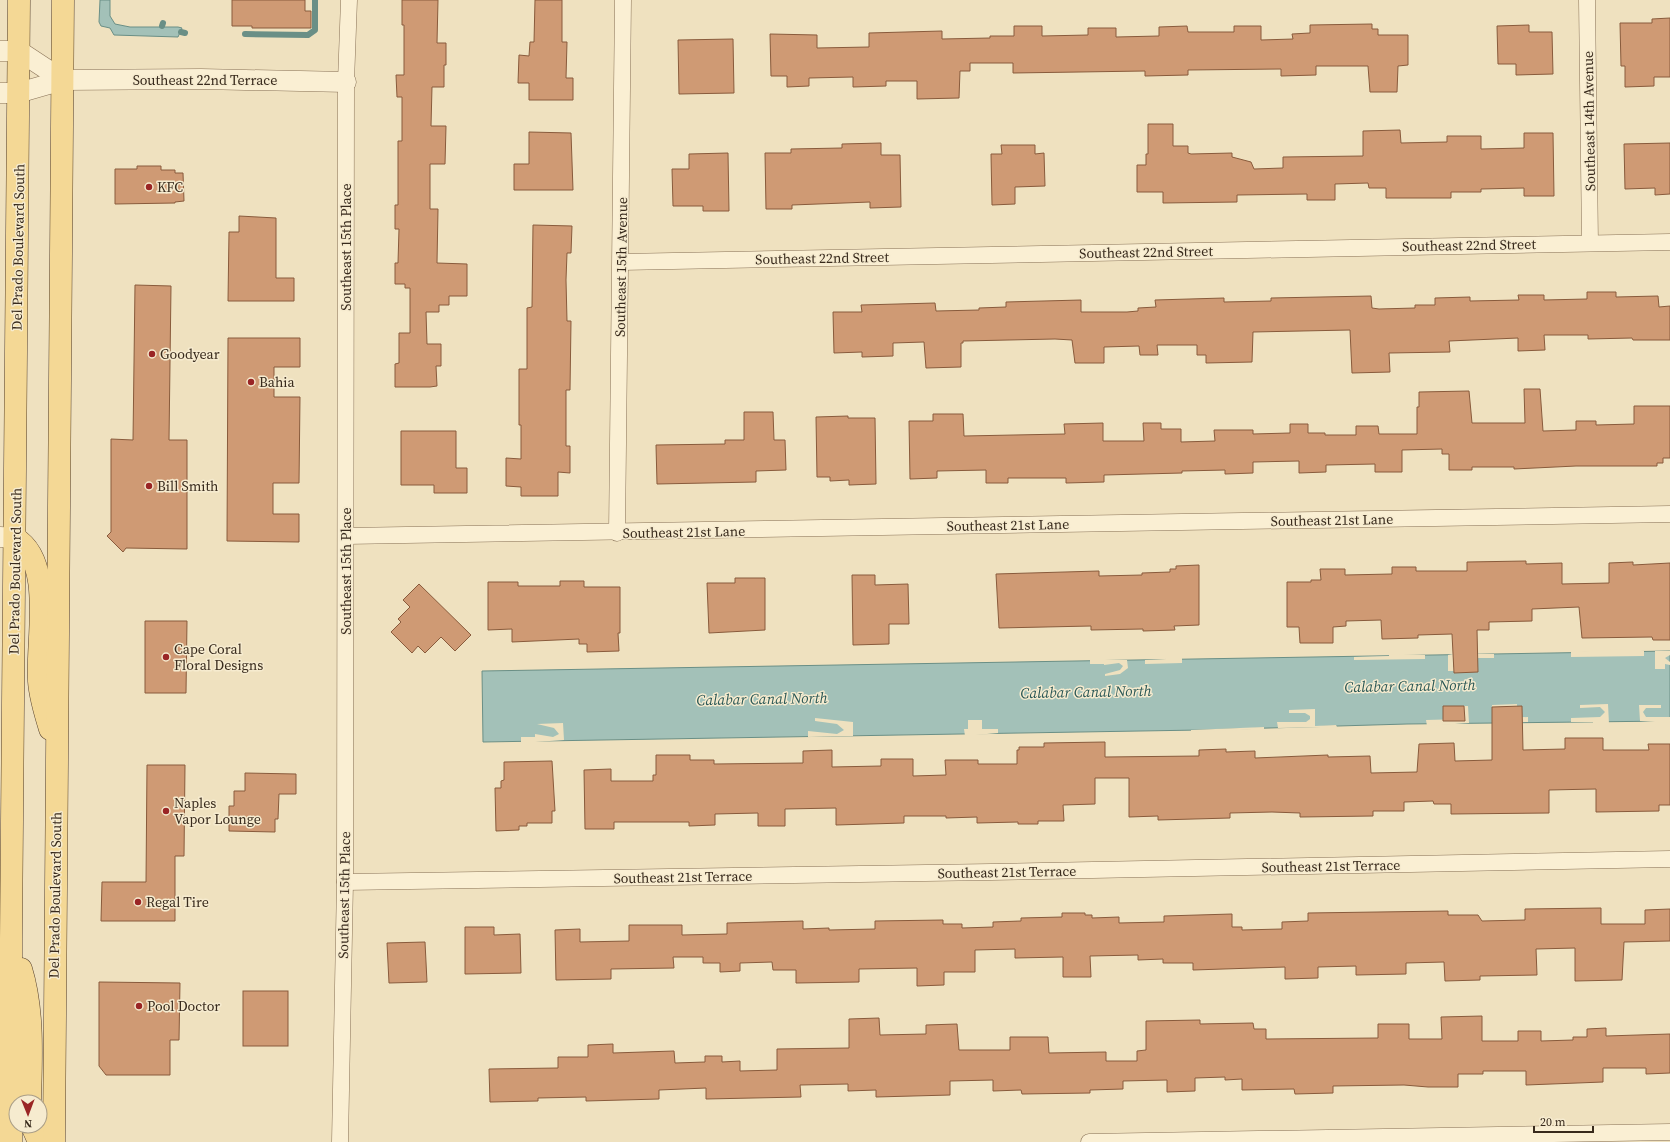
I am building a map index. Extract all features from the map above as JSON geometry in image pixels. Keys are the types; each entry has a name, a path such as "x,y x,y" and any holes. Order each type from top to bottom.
{"main road":[{"name":"Del Prado Boulevard South","path":"11,1142 8,538 9,93 10,51 19,0"},
{"name":"Del Prado Boulevard South","path":"54,1142 63,0"},
{"path":"8,538 24,543 30,551 40,584 39,680 42,704 57,749"},
{"path":"11,939 22,973 28,1002 30,1035 30,1094"}],"street":[{"name":"Southeast 15th Place","path":"340,1142 345,882 346,82 349,0"},
{"name":"Southeast 15th Avenue","path":"617,533 623,0"},
{"name":"Southeast 14th Avenue","path":"1587,0 1590,243"},
{"path":"10,51 63,80"},
{"name":"Southeast 22nd Terrace","path":"9,93 63,80 201,79 346,82"},
{"name":"Southeast 22nd Street","path":"621,262 1670,242"},
{"name":"Southeast 21st Lane","path":"346,536 617,533 1670,514"},
{"name":"Southeast 21st Terrace","path":"345,882 999,872 1670,859"},
{"path":"1089,1142 1670,1132"}],"water":[{"path":"100,0 110,0 110,16 115,24 130,27 182,28 178,37 114,35 110,28 101,26 99,22"},
{"name":"Calabar Canal North","path":"1670,651 1670,721 1407,724 1200,730 483,742 482,671"}],"pier":[{"path":"1625,649 1626,651 1644,651 1644,656 1571,657 1571,652"},
{"path":"1655,651 1670,651 1670,655 1665,658 1670,662 1670,665 1665,664 1665,669 1655,669"},
{"path":"1472,652 1472,654 1494,654 1494,658 1453,658 1453,667 1478,667 1478,671 1448,671 1448,655 1453,653"},
{"path":"1389,654 1425,655 1425,659 1354,660 1354,657 1389,656"},
{"path":"1166,657 1182,657 1182,663 1145,664 1145,660 1166,659"},
{"path":"1090,658 1104,658 1104,660 1127,660 1128,668 1120,674 1105,676 1105,674 1120,670 1123,666 1119,663 1104,665 1090,664"},
{"path":"1517,704 1517,708 1496,718 1528,717 1528,722 1492,723 1492,705"},
{"path":"1608,704 1609,724 1571,722 1571,718 1600,717 1605,712 1600,707 1580,708 1580,705"},
{"path":"1639,705 1661,705 1661,708 1646,708 1643,712 1646,717 1670,717 1670,723 1640,721"},
{"path":"1443,706 1468,706 1469,723 1427,726 1426,720 1462,719 1462,709 1443,709"},
{"path":"1315,709 1315,726 1336,725 1337,727 1278,728 1277,722 1306,722 1310,719 1310,716 1305,713 1289,713 1289,710"},
{"path":"815,718 853,722 853,736 808,737 808,731 837,734 844,730 837,724 815,721"},
{"path":"968,720 982,720 982,729 998,729 998,733 965,736 964,729 968,729"},
{"path":"563,723 564,740 521,743 521,737 535,737 535,734 553,737 559,734 554,728 537,724"},
{"path":"1264,727 1264,729 1191,732 1191,730"}],"building":[{"path":"232,0 305,0 305,11 311,11 311,28 252,28 252,26 232,26"},
{"path":"402,0 438,0 437,43 446,43 446,65 444,65 444,87 432,87 431,126 446,126 445,164 430,164 430,209 438,209 437,263 467,264 467,296 449,296 449,305 439,305 439,312 426,312 427,344 441,344 441,366 436,366 437,386 430,387 395,387 395,364 399,363 399,333 410,333 410,288 405,288 405,284 395,284 395,263 398,263 399,229 395,229 395,205 398,205 398,141 402,141 402,97 397,97 396,75 404,75 404,25 402,25"},
{"path":"535,0 562,0 562,42 567,42 566,78 573,78 573,100 529,100 529,83 518,83 519,55 529,56 530,42 534,42"},
{"path":"1670,18 1670,77 1654,77 1654,86 1625,87 1625,66 1621,66 1620,23 1652,23 1652,19"},
{"path":"1372,24 1372,29 1378,29 1378,35 1408,35 1408,65 1398,66 1397,92 1370,92 1368,66 1316,66 1316,75 1281,76 1281,69 1188,70 1188,75 1145,76 1145,71 1013,73 1013,63 970,63 970,71 960,71 959,98 917,99 917,81 886,81 886,86 853,87 853,77 809,78 809,86 787,87 787,76 771,76 770,34 817,35 817,48 869,47 869,33 942,31 942,39 1014,36 1014,26 1042,26 1042,36 1088,35 1088,28 1116,28 1116,37 1159,36 1159,27 1187,26 1188,32 1234,32 1234,26 1261,26 1261,40 1293,39 1292,34 1310,33 1310,25"},
{"path":"1529,25 1529,32 1552,32 1553,74 1516,75 1516,64 1498,64 1497,26"},
{"path":"733,39 734,93 679,94 678,40"},
{"path":"1148,124 1173,124 1173,146 1188,146 1188,153 1232,153 1232,157 1251,162 1254,169 1283,168 1283,157 1363,156 1363,131 1400,130 1401,143 1447,142 1447,136 1481,136 1481,149 1524,148 1524,133 1553,133 1554,196 1524,196 1524,188 1481,189 1481,192 1451,192 1451,198 1386,198 1386,188 1369,188 1368,183 1335,184 1335,200 1307,200 1307,194 1237,195 1237,202 1163,203 1163,192 1137,192 1137,165 1146,165 1146,154 1148,154"},
{"path":"529,132 571,133 573,190 514,190 514,164 529,164"},
{"path":"881,143 881,155 900,155 901,207 870,208 870,202 792,205 792,209 766,209 765,153 791,153 791,149 842,148 842,144"},
{"path":"1670,143 1670,194 1655,195 1655,188 1625,189 1624,144"},
{"path":"1001,145 1035,145 1035,154 1044,153 1045,186 1015,187 1015,204 992,205 991,154 1002,154"},
{"path":"728,153 729,211 703,211 703,206 673,206 672,169 689,169 689,154"},
{"name":"KFC","path":"137,166 161,166 161,170 175,170 175,173 183,173 184,201 175,203 115,204 115,169 137,169"},
{"path":"239,216 276,218 276,278 294,278 294,301 228,301 229,232 239,232"},
{"path":"533,225 572,226 571,253 567,253 566,280 567,321 571,321 570,390 566,390 566,446 570,446 570,473 558,472 558,496 521,496 521,487 506,486 506,458 521,459 521,425 519,425 519,369 527,369 527,308 532,307"},
{"path":"135,285 171,286 169,440 187,440 187,549 126,548 123,552 107,536 111,532 111,439 133,440"},
{"path":"1587,292 1616,292 1616,297 1658,296 1659,307 1670,306 1670,340 1633,340 1632,338 1588,339 1588,335 1544,335 1545,350 1518,351 1518,338 1449,341 1450,352 1389,353 1390,372 1352,373 1350,330 1253,332 1252,362 1206,363 1206,355 1197,355 1197,345 1157,345 1158,355 1140,355 1139,346 1104,347 1104,363 1075,363 1072,340 1055,339 963,341 963,343 961,343 961,367 926,368 924,342 893,343 893,356 862,357 862,352 834,353 833,312 862,312 861,305 935,303 936,311 979,310 979,308 1006,307 1006,302 1081,300 1081,312 1127,312 1138,311 1138,308 1156,307 1155,300 1224,298 1224,302 1271,301 1271,298 1371,296 1372,308 1379,309 1415,308 1415,305 1435,305 1435,298 1470,297 1470,301 1519,300 1518,295 1544,295 1544,300 1587,299"},
{"path":"228,338 300,338 300,367 274,367 274,397 300,397 299,483 273,483 273,514 299,514 299,542 227,541"},
{"path":"1524,389 1540,389 1543,431 1576,430 1576,421 1596,421 1596,425 1634,424 1634,406 1670,406 1670,458 1663,458 1663,463 1657,463 1657,466 1576,466 1514,469 1514,467 1472,467 1472,470 1449,470 1449,454 1442,454 1442,449 1402,450 1402,472 1375,472 1375,464 1326,465 1326,472 1299,473 1299,461 1253,462 1253,473 1225,474 1225,470 1182,471 1182,473 1104,475 1104,482 1066,483 1066,478 1008,478 1008,483 986,483 986,470 937,471 937,478 910,479 909,421 933,421 933,414 963,414 964,436 1065,434 1064,424 1103,423 1103,441 1144,441 1143,423 1161,423 1161,429 1181,429 1181,442 1215,441 1214,430 1253,430 1253,434 1290,433 1290,424 1308,424 1308,433 1325,433 1325,435 1356,435 1356,426 1378,426 1379,434 1417,434 1417,407 1419,407 1419,392 1469,391 1472,423 1525,423"},
{"path":"744,412 773,412 774,440 785,440 786,470 756,471 756,482 657,484 656,445 725,444 725,440 744,440"},
{"path":"848,416 848,418 875,418 876,484 849,485 849,480 830,481 830,477 817,477 816,417"},
{"path":"401,431 456,431 456,468 467,468 467,493 434,493 434,485 401,485"},
{"path":"1526,561 1526,564 1562,563 1562,584 1609,583 1609,563 1633,562 1633,565 1670,563 1670,640 1653,640 1652,637 1582,638 1579,607 1532,609 1532,621 1489,622 1489,630 1477,630 1478,672 1454,673 1452,634 1418,635 1418,638 1382,639 1381,620 1346,621 1346,626 1333,627 1333,643 1300,643 1299,627 1287,627 1287,582 1311,582 1311,580 1321,580 1320,569 1345,569 1345,575 1392,574 1392,567 1416,567 1416,571 1467,571 1467,562"},
{"path":"1199,565 1199,625 1174,626 1175,630 1143,631 1143,629 1091,630 1091,626 999,628 996,574 1099,571 1099,576 1142,575 1142,573 1170,572 1170,569 1176,569 1176,566"},
{"path":"852,575 875,575 875,585 908,584 909,624 889,624 889,644 853,645"},
{"path":"735,578 765,578 765,630 709,633 707,583 735,583"},
{"path":"560,581 584,581 584,587 620,587 620,633 618,633 619,651 587,652 587,644 579,644 579,639 512,642 512,629 488,630 488,582 518,582 518,586 560,586"},
{"path":"419,584 471,635 455,651 441,637 425,653 418,646 412,653 391,632 401,622 398,619 410,607 403,600"},
{"name":"Cape Coral Floral Designs","path":"145,621 187,621 186,693 145,693"},
{"path":"1443,706 1464,706 1465,721 1443,721"},
{"path":"1522,706 1523,750 1565,749 1565,738 1603,738 1603,750 1649,750 1648,744 1670,744 1670,805 1659,805 1659,811 1596,812 1596,789 1549,790 1549,813 1451,814 1451,804 1434,804 1433,801 1404,802 1404,811 1373,811 1373,816 1300,817 1300,813 1272,812 1230,813 1230,818 1158,820 1158,816 1129,817 1129,778 1095,778 1095,804 1063,805 1064,821 1038,821 1038,824 1018,824 1018,822 977,823 977,817 946,818 946,816 904,816 904,823 836,825 836,808 785,809 785,826 758,826 758,813 715,814 715,825 689,826 689,822 614,822 614,829 585,829 584,770 611,769 611,781 653,781 653,775 656,775 656,755 690,755 690,760 714,760 714,764 803,763 803,751 832,750 832,767 881,766 881,759 913,759 913,776 946,775 945,760 978,760 978,764 1017,764 1017,750 1019,750 1019,747 1044,747 1044,743 1105,742 1105,757 1199,756 1199,750 1226,749 1226,752 1255,751 1255,758 1328,755 1328,757 1370,756 1371,773 1417,772 1419,744 1454,743 1455,761 1492,760 1492,707"},
{"path":"552,761 555,811 552,811 552,823 527,823 527,826 519,826 519,830 496,831 495,788 501,788 501,781 504,780 504,762"},
{"path":"147,765 185,765 184,856 175,856 175,921 101,921 102,882 146,882"},
{"path":"245,773 296,774 296,794 279,794 278,819 275,819 275,832 229,831 229,806 234,806 234,791 245,791"},
{"path":"1601,908 1601,924 1645,924 1645,910 1670,909 1670,941 1624,942 1622,980 1575,981 1575,948 1536,949 1537,975 1480,976 1480,980 1445,981 1444,962 1406,963 1406,974 1356,975 1356,966 1318,967 1318,978 1285,979 1285,967 1193,970 1193,963 1163,963 1163,959 1138,960 1138,955 1090,956 1091,977 1063,977 1063,957 1015,958 1015,949 975,950 975,972 944,972 944,985 917,986 917,968 859,969 859,982 796,983 796,970 773,970 772,962 740,963 740,971 720,972 720,963 703,963 703,957 673,957 674,968 611,969 611,979 556,980 555,930 580,929 580,942 629,941 629,925 682,925 682,935 727,934 727,923 803,921 803,929 875,929 875,921 943,920 943,924 962,924 962,928 993,927 993,922 1021,921 1021,918 1062,917 1062,913 1085,913 1085,915 1092,915 1092,918 1119,917 1119,923 1164,922 1164,916 1232,914 1232,927 1242,927 1242,930 1282,929 1282,922 1308,921 1308,913 1448,911 1448,915 1478,915 1482,921 1525,920 1525,909"},
{"path":"465,927 494,927 494,935 520,934 521,973 465,974"},
{"path":"425,942 427,982 389,983 387,943"},
{"name":"Pool Doctor","path":"99,982 180,983 179,1040 170,1040 170,1075 106,1075 99,1066"},
{"path":"243,991 288,991 288,1046 243,1046"},
{"path":"1482,1016 1482,1041 1518,1041 1518,1031 1541,1031 1541,1041 1573,1040 1573,1037 1587,1037 1587,1029 1606,1028 1606,1036 1670,1034 1670,1073 1646,1074 1646,1068 1603,1068 1603,1082 1526,1085 1526,1071 1483,1071 1483,1074 1458,1074 1458,1087 1404,1085 1333,1086 1333,1093 1295,1094 1294,1089 1242,1090 1242,1079 1225,1080 1225,1077 1195,1078 1195,1091 1167,1092 1167,1080 1123,1081 1123,1089 1090,1090 1090,1093 1022,1094 1021,1090 993,1091 993,1080 950,1081 950,1095 876,1097 876,1090 848,1091 848,1084 800,1085 801,1097 706,1099 706,1088 659,1090 659,1099 586,1101 586,1097 538,1098 538,1101 490,1102 489,1069 558,1068 558,1057 588,1057 588,1045 613,1044 613,1053 674,1051 675,1063 705,1062 705,1056 722,1056 722,1062 740,1061 740,1071 777,1070 777,1049 849,1048 849,1019 879,1018 880,1035 926,1034 926,1025 957,1024 959,1050 1010,1050 1010,1037 1048,1037 1049,1053 1106,1052 1106,1061 1137,1061 1137,1051 1146,1050 1146,1021 1200,1020 1200,1024 1253,1023 1254,1029 1266,1029 1266,1039 1378,1038 1378,1024 1409,1024 1409,1039 1442,1039 1441,1017"}],"waterway":[{"path":"245,34 308,35 315,30 315,0"},
{"path":"181,32 185,33"}],"place":[{"name":"KFC","path":"149,187"},
{"name":"Goodyear","path":"152,354"},
{"name":"Bahia","path":"251,382"},
{"name":"Bill Smith","path":"149,486"},
{"name":"Cape Coral Floral Designs","path":"166,657"},
{"name":"Naples Vapor Lounge","path":"166,811"},
{"name":"Regal Tire","path":"138,902"},
{"name":"Pool Doctor","path":"139,1006"}]}
